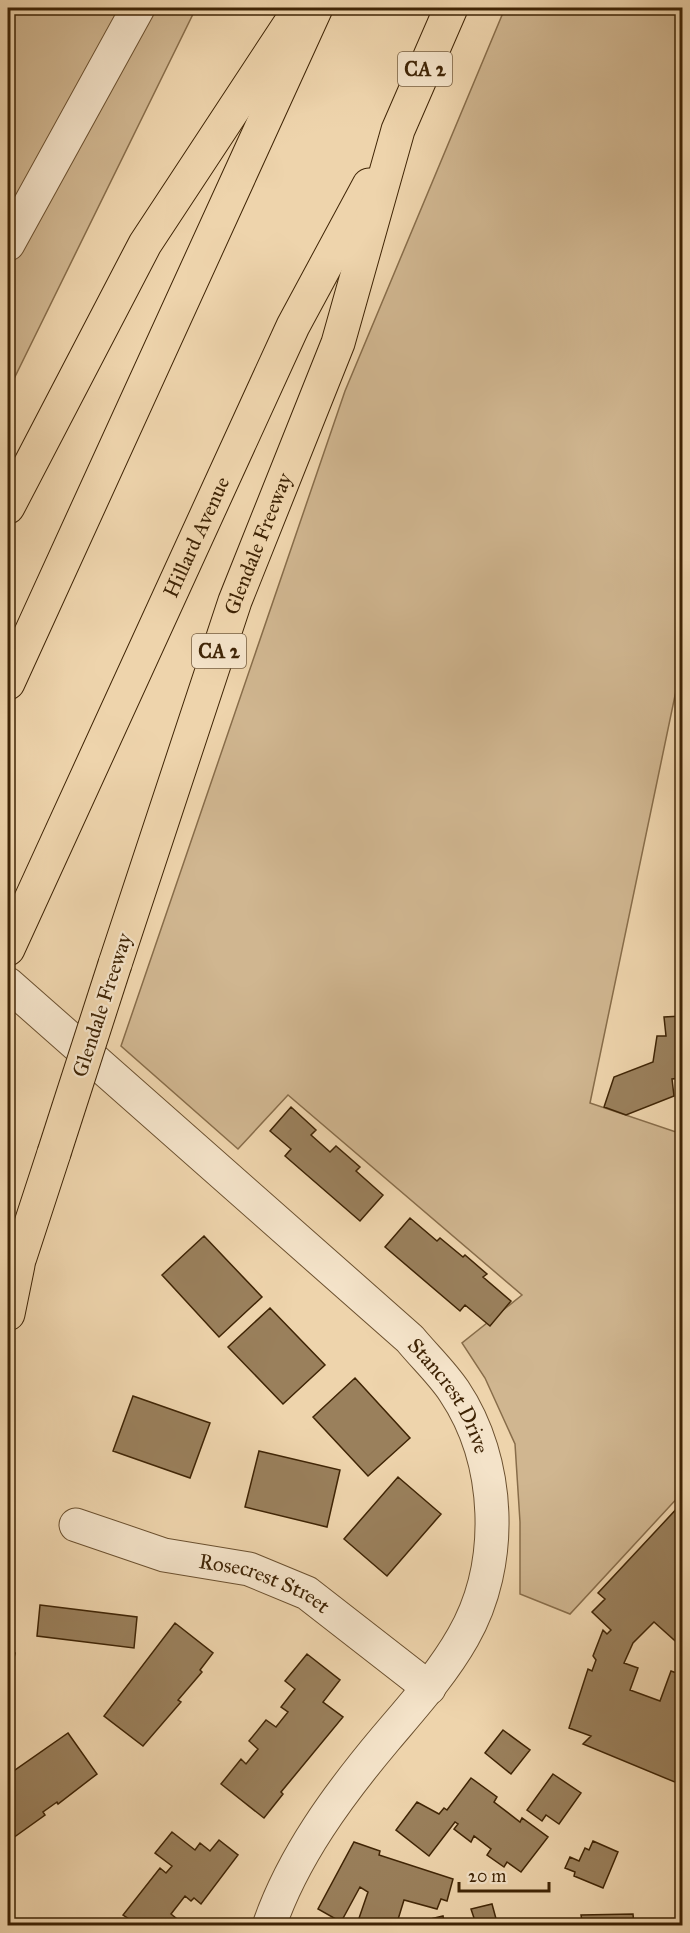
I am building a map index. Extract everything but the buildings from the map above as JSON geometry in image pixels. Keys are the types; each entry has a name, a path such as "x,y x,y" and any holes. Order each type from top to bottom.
{"highway":[{"path":"8,507 145,244 301,8"},
{"path":"8,683 316,8"},
{"name":"Glendale Freeway","path":"8,1314 14,1272 235,601 338,343 398,130 452,8"},
{"name":"Hillard Avenue","path":"8,949 293,326 398,130"}],"street":[{"path":"8,244 138,8"},
{"name":"Stancrest Drive","path":"8,984 410,1339 454,1391 483,1451 493,1511 487,1573 476,1610 464,1637 429,1688 384,1740 298,1859 269,1926"},
{"name":"Rosecrest Street","path":"76,1525 164,1555 249,1569 307,1593 429,1688"}],"shaded area":[{"path":"8,8 196,8 8,391"},
{"path":"505,8 682,8 682,662 590,1103 682,1134 682,1493 570,1614 520,1594 520,1522 515,1444 485,1378 462,1343 522,1295 288,1095 238,1149 121,1046 345,391"}]}
